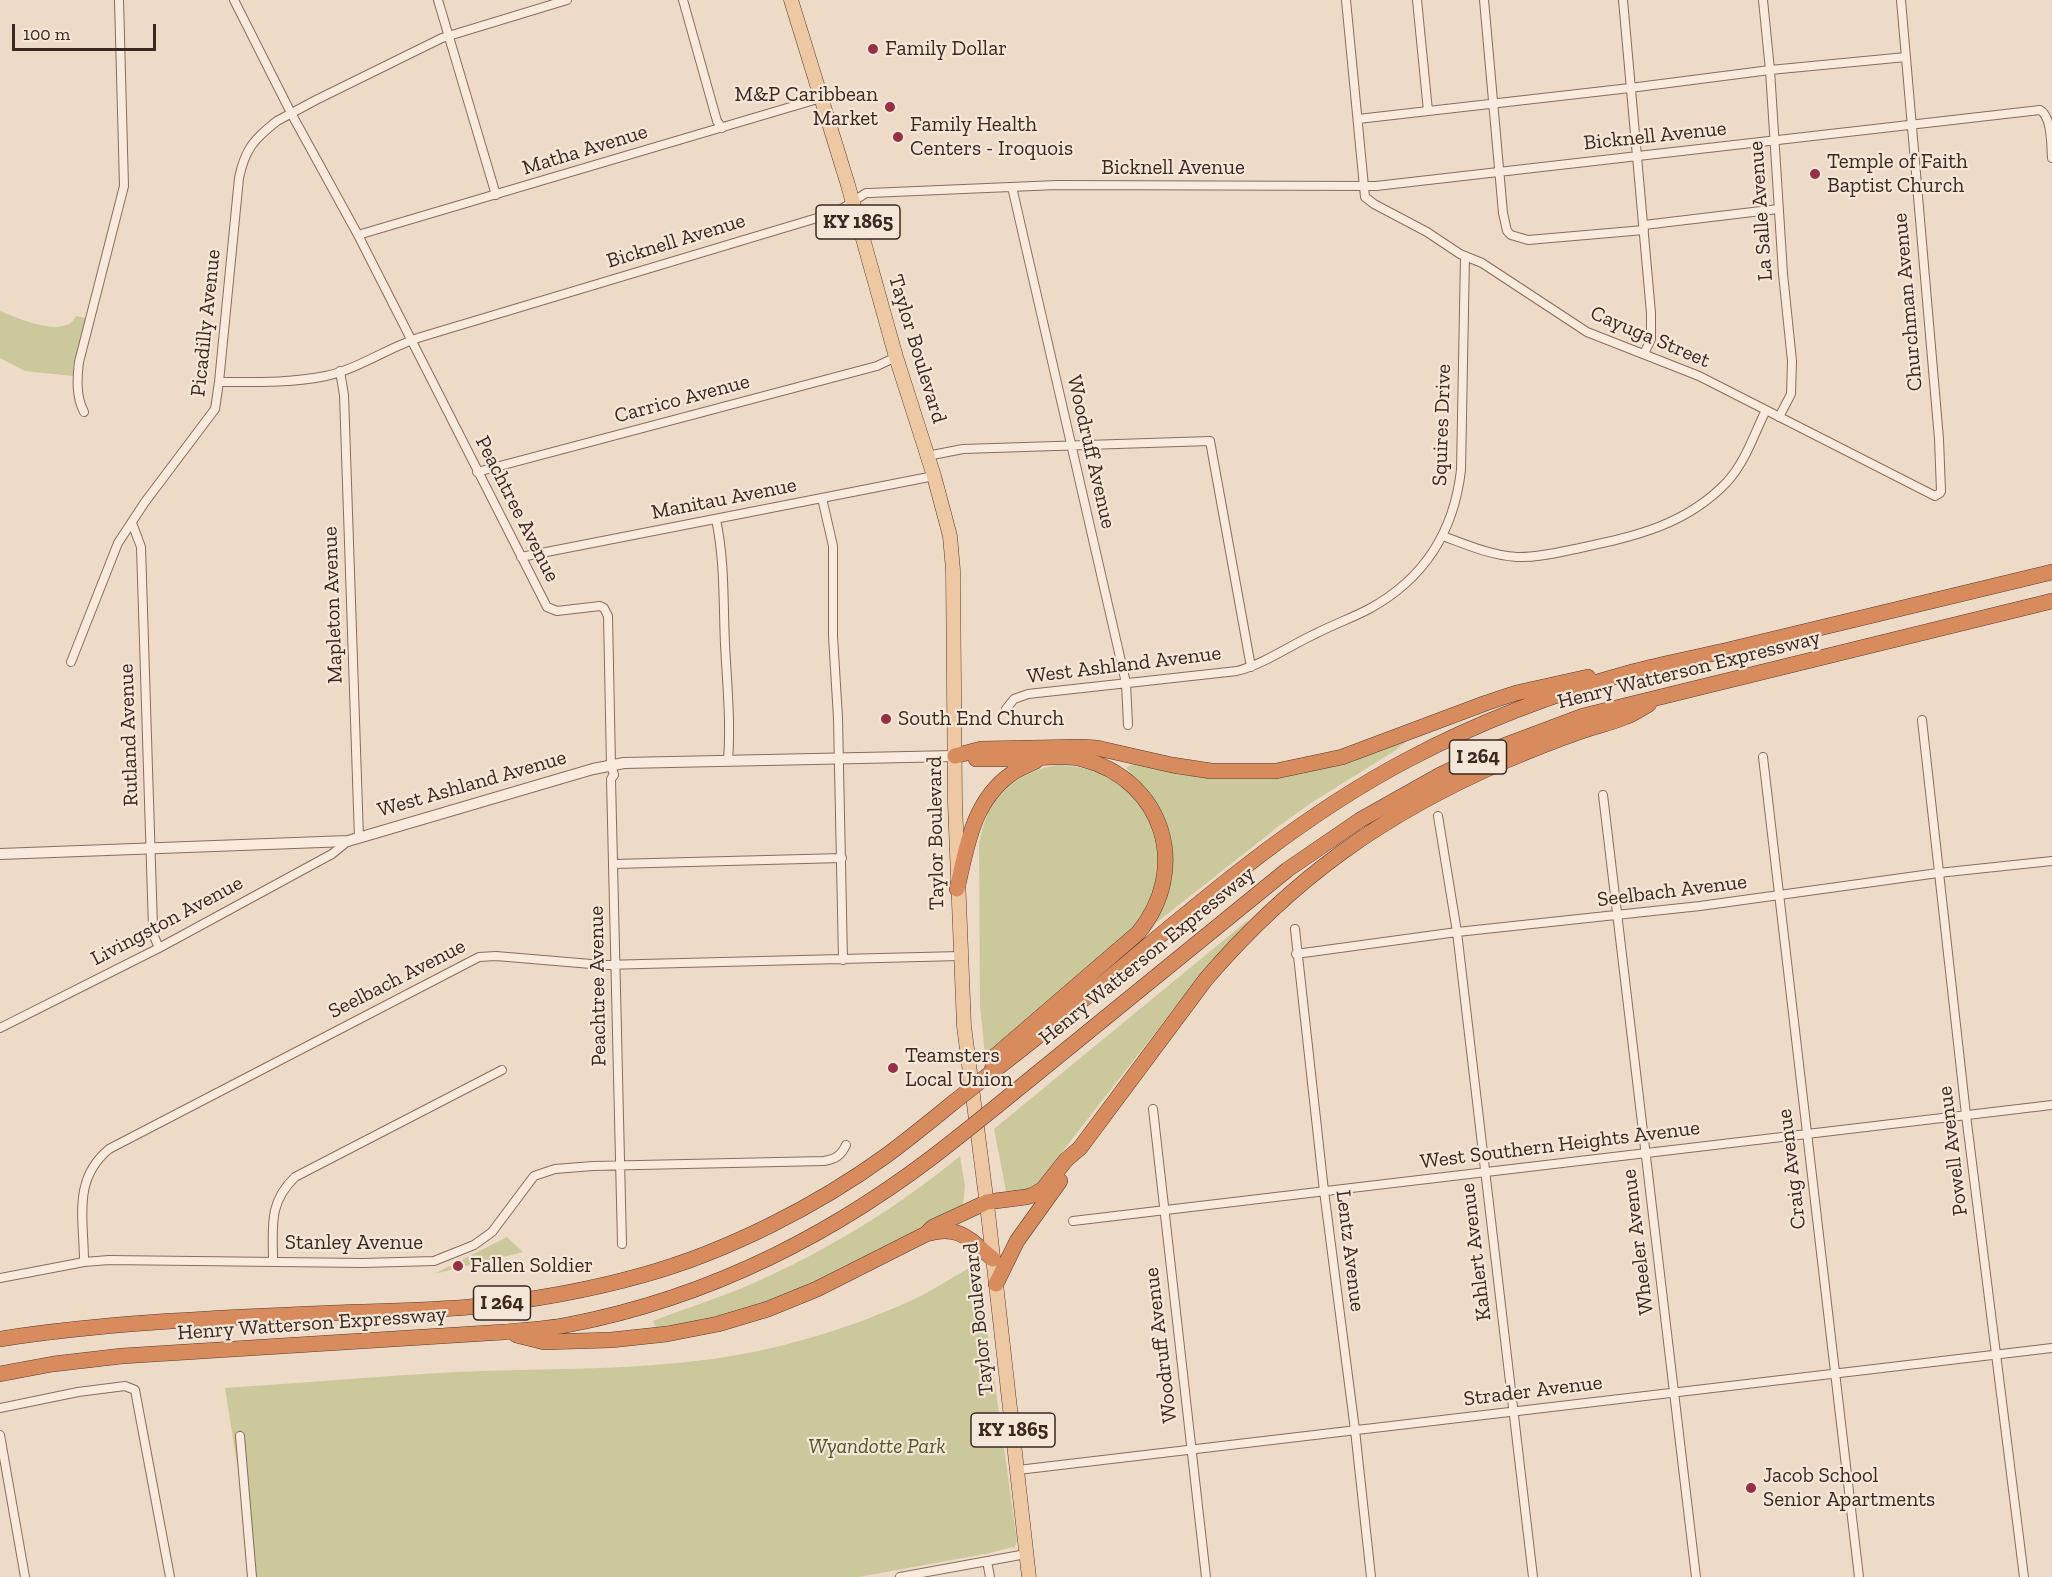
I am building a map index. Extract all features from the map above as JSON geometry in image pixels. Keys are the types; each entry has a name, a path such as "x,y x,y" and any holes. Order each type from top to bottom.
{"highway":[{"name":"Henry Watterson Expressway","path":"0,1340 148,1322 465,1307 531,1299 614,1282 684,1262 803,1208 878,1161 1038,1037 1269,849 1352,792 1409,759 1464,732 1524,707 1632,672 2052,572"},
{"name":"Henry Watterson Expressway","path":"0,1374 62,1363 122,1356 504,1332 564,1325 666,1300 732,1275 802,1243 903,1180 1250,899 1321,845 1440,775 1495,749 1583,716 2052,601"},
{"path":"955,756 981,749 1082,747 1211,771 1276,771 1342,757 1453,714 1516,693 1579,678 1632,672"},
{"path":"996,1284 1017,1241 1072,1165 1080,1148 1206,979 1269,911 1332,858 1380,826 1460,782 1538,747 1626,717 1664,696"},
{"path":"955,756 976,759 1080,758 1097,763 1117,773 1149,804 1161,830 1166,855 1165,878 1155,907 1138,933 994,1057 992,1072"},
{"path":"957,889 970,831 980,809 996,785 1013,772 1044,758"},
{"path":"926,1234 933,1227 987,1202 1026,1197 1043,1189 1066,1160 1080,1148"},
{"path":"504,1332 544,1342 633,1339 702,1328 789,1301 926,1234 938,1231 952,1230 962,1233 993,1259"}],"main road":[{"name":"Taylor Boulevard","path":"791,0 896,357 934,476 952,550 960,956 968,1058 987,1202 1029,1577"}],"street":[{"path":"84,412 80,403 79,362 124,186 119,0"},
{"name":"Peachtree Avenue","path":"234,0 291,113 358,235 543,600 551,610 595,606 607,611 611,765 614,775 611,779 622,1244"},
{"path":"438,0 496,195"},
{"name":"Picadilly Avenue","path":"71,663 118,543 145,502 215,409 242,166 246,152 258,136 291,113 417,49 449,36 567,0"},
{"path":"683,0 717,121 722,128"},
{"path":"1346,0 1364,187"},
{"path":"1417,0 1428,111"},
{"path":"1484,0 1498,172 1507,231 1516,237 1528,240 1644,228 1778,209"},
{"path":"1623,0 1652,331 1644,354"},
{"name":"La Salle Avenue","path":"1763,0 1792,376 1791,394 1779,417"},
{"name":"Churchman Avenue","path":"1901,0 1939,439 1940,493"},
{"path":"1358,119 1770,70 1906,57"},
{"name":"Matha Avenue","path":"358,235 821,98"},
{"name":"Bicknell Avenue","path":"219,382 326,376 411,340 837,212 866,193 1123,185 1364,187 2040,110 2048,121 2052,158"},
{"name":"Woodruff Avenue","path":"1012,187 1126,682 1128,725"},
{"name":"Cayuga Street","path":"1364,187 1365,197 1374,204 1411,223 1465,256 1482,263 1587,332 1698,376 1935,496 1940,493"},
{"name":"Squires Drive","path":"1251,667 1324,629 1369,609 1392,593 1422,566 1443,536 1453,511 1461,470 1465,256"},
{"name":"Carrico Avenue","path":"477,472 878,366 896,357"},
{"name":"Mapleton Avenue","path":"340,371 344,395 353,839"},
{"path":"1443,536 1494,554 1518,557 1561,552 1623,539 1657,529 1692,510 1726,482 1741,463 1766,410"},
{"path":"927,456 963,449 1210,441 1251,667"},
{"name":"Manitau Avenue","path":"521,557 934,476"},
{"path":"822,498 833,546 833,636 839,759 843,960"},
{"path":"716,519 725,579 725,643 730,715 728,761"},
{"name":"Rutland Avenue","path":"132,523 141,547 153,934 159,948"},
{"name":"West Ashland Avenue","path":"1006,709 1014,699 1028,694 1236,671 1251,667"},
{"name":"Powell Avenue","path":"1922,720 1966,1115 2024,1577"},
{"name":"West Ashland Avenue","path":"0,854 353,839 624,763 955,756"},
{"name":"Craig Avenue","path":"1763,757 1858,1577"},
{"name":"Wheeler Avenue","path":"1603,795 1696,1577"},
{"name":"Kahlert Avenue","path":"1438,816 1456,932 1533,1577"},
{"name":"Livingston Avenue","path":"0,1028 159,948 332,854 353,839"},
{"path":"614,864 842,858"},
{"name":"Seelbach Avenue","path":"1296,954 1456,932 1617,916 1938,873 2052,861"},
{"name":"Lentz Avenue","path":"1295,929 1296,954 1371,1577"},
{"name":"Seelbach Avenue","path":"84,1262 82,1203 84,1184 91,1167 100,1156 118,1143 479,957 496,956 616,965 960,956"},
{"path":"273,1262 273,1222 276,1204 284,1188 295,1177 502,1070"},
{"name":"West Southern Heights Avenue","path":"1073,1221 2052,1105"},
{"name":"Woodruff Avenue","path":"1153,1109 1206,1577"},
{"name":"Stanley Avenue","path":"0,1278 84,1262 109,1260 363,1263 435,1261 474,1245 492,1232 534,1176 555,1169 824,1161 835,1159 843,1152 846,1145"},
{"name":"Strader Avenue","path":"1018,1470 2052,1348"},
{"path":"0,1407 78,1392 125,1386 135,1390 170,1577"},
{"path":"0,1435 26,1577"},
{"path":"240,1437 252,1577"},
{"path":"900,1577 1026,1554"},
{"path":"987,1561 990,1577"}],"green space":[{"path":"0,311 29,322 52,327 70,323 76,316 87,318 73,366 73,376 25,371 0,358"},
{"path":"1407,741 1279,826 1156,923 1168,892 1173,862 1172,847 1164,816 1149,792 1127,767 1134,764 1302,773 1337,765"},
{"path":"1058,765 1089,770 1115,782 1135,800 1149,822 1157,848 1157,875 1149,903 1132,929 985,1055 980,1006 979,845 982,830 987,811 1009,786 1026,775"},
{"path":"1247,921 1198,978 1037,1184 1022,1191 1006,1191 994,1129"},
{"path":"960,1156 965,1186 963,1206 863,1259 786,1294 734,1312 657,1329 653,1321 747,1286 858,1229 885,1212"},
{"path":"507,1237 523,1252 434,1274"},
{"name":"Wyandotte Park","path":"978,1263 1017,1541 1014,1549 1013,1547 859,1577 255,1577 225,1388 398,1375 629,1367 715,1359 799,1341 854,1324 915,1299"}],"place":[{"name":"Family Dollar","path":"873,49"},
{"name":"M&P Caribbean Market","path":"890,107"},
{"name":"Family Health Centers - Iroquois","path":"898,137"},
{"name":"Temple of Faith Baptist Church","path":"1815,174"},
{"name":"South End Church","path":"886,719"},
{"name":"Teamsters Local Union","path":"893,1068"},
{"name":"Fallen Soldier","path":"458,1266"},
{"name":"Jacob School Senior Apartments","path":"1751,1488"}]}
